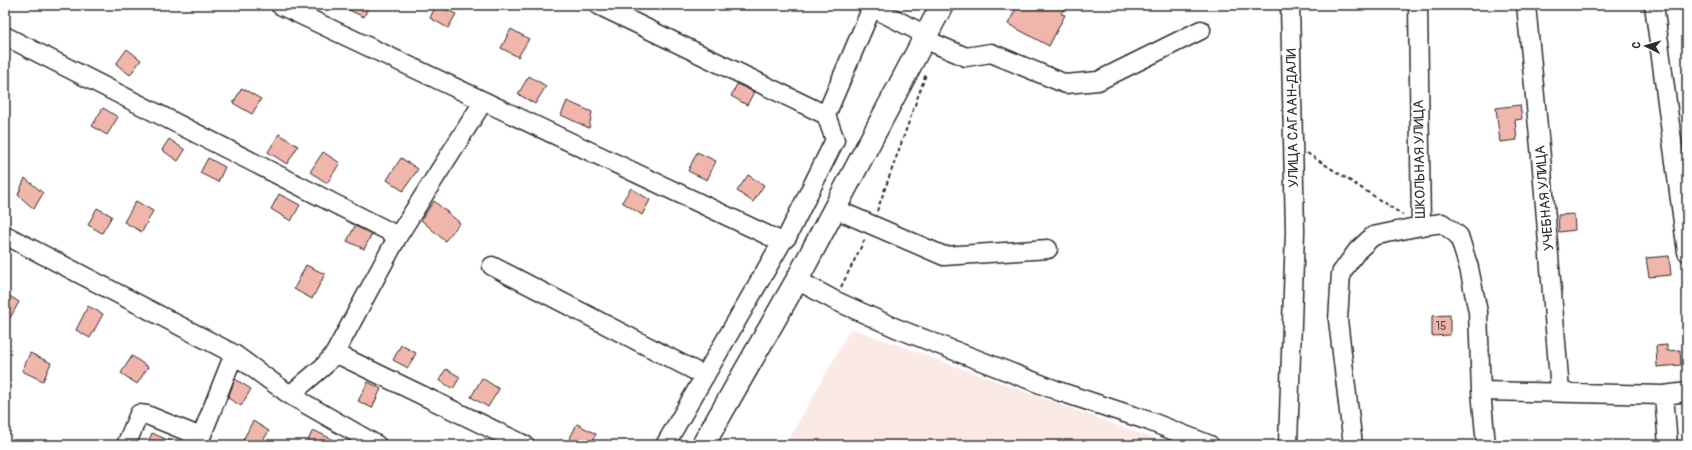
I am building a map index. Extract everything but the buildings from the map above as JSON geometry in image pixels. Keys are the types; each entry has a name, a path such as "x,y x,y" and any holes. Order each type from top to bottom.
{"main road":[{"path":"703,445 798,280 942,5"}],"street":[{"path":"280,5 782,242"},
{"path":"598,5 826,115"},
{"path":"665,445 782,242 787,237 835,140 826,115 871,5 925,37 966,57 991,53 1066,84 1098,81 1201,30"},
{"name":"УЛИЦА САГААН-ДАЛИ","path":"1288,445 1295,231 1290,5"},
{"name":"ШКОЛЬНАЯ УЛИЦА","path":"1418,5 1421,226 1442,223 1459,236 1469,268 1478,312 1481,391 1486,445"},
{"name":"УЧЕБНАЯ УЛИЦА","path":"1526,5 1541,157 1560,391"},
{"path":"1654,5 1687,252"},
{"path":"5,36 398,236"},
{"path":"290,395 324,366 335,353 398,236 483,102"},
{"path":"835,209 944,256 1048,249"},
{"path":"1354,445 1338,320 1341,273 1357,251 1373,236 1421,226"},
{"path":"5,235 234,354 290,395 377,445"},
{"path":"492,266 706,376"},
{"path":"798,280 834,300 896,328 1061,392 1149,421 1210,445"},
{"path":"335,353 525,445"},
{"path":"126,445 139,414 147,415 201,438 234,354"},
{"path":"1481,391 1560,391 1664,395 1687,392"},
{"path":"1664,395 1668,445"}],"path":[{"path":"834,300 872,225 927,70"},
{"path":"1292,144 1421,226"}],"shaded area":[{"path":"851,328 1171,445 786,445"}]}
